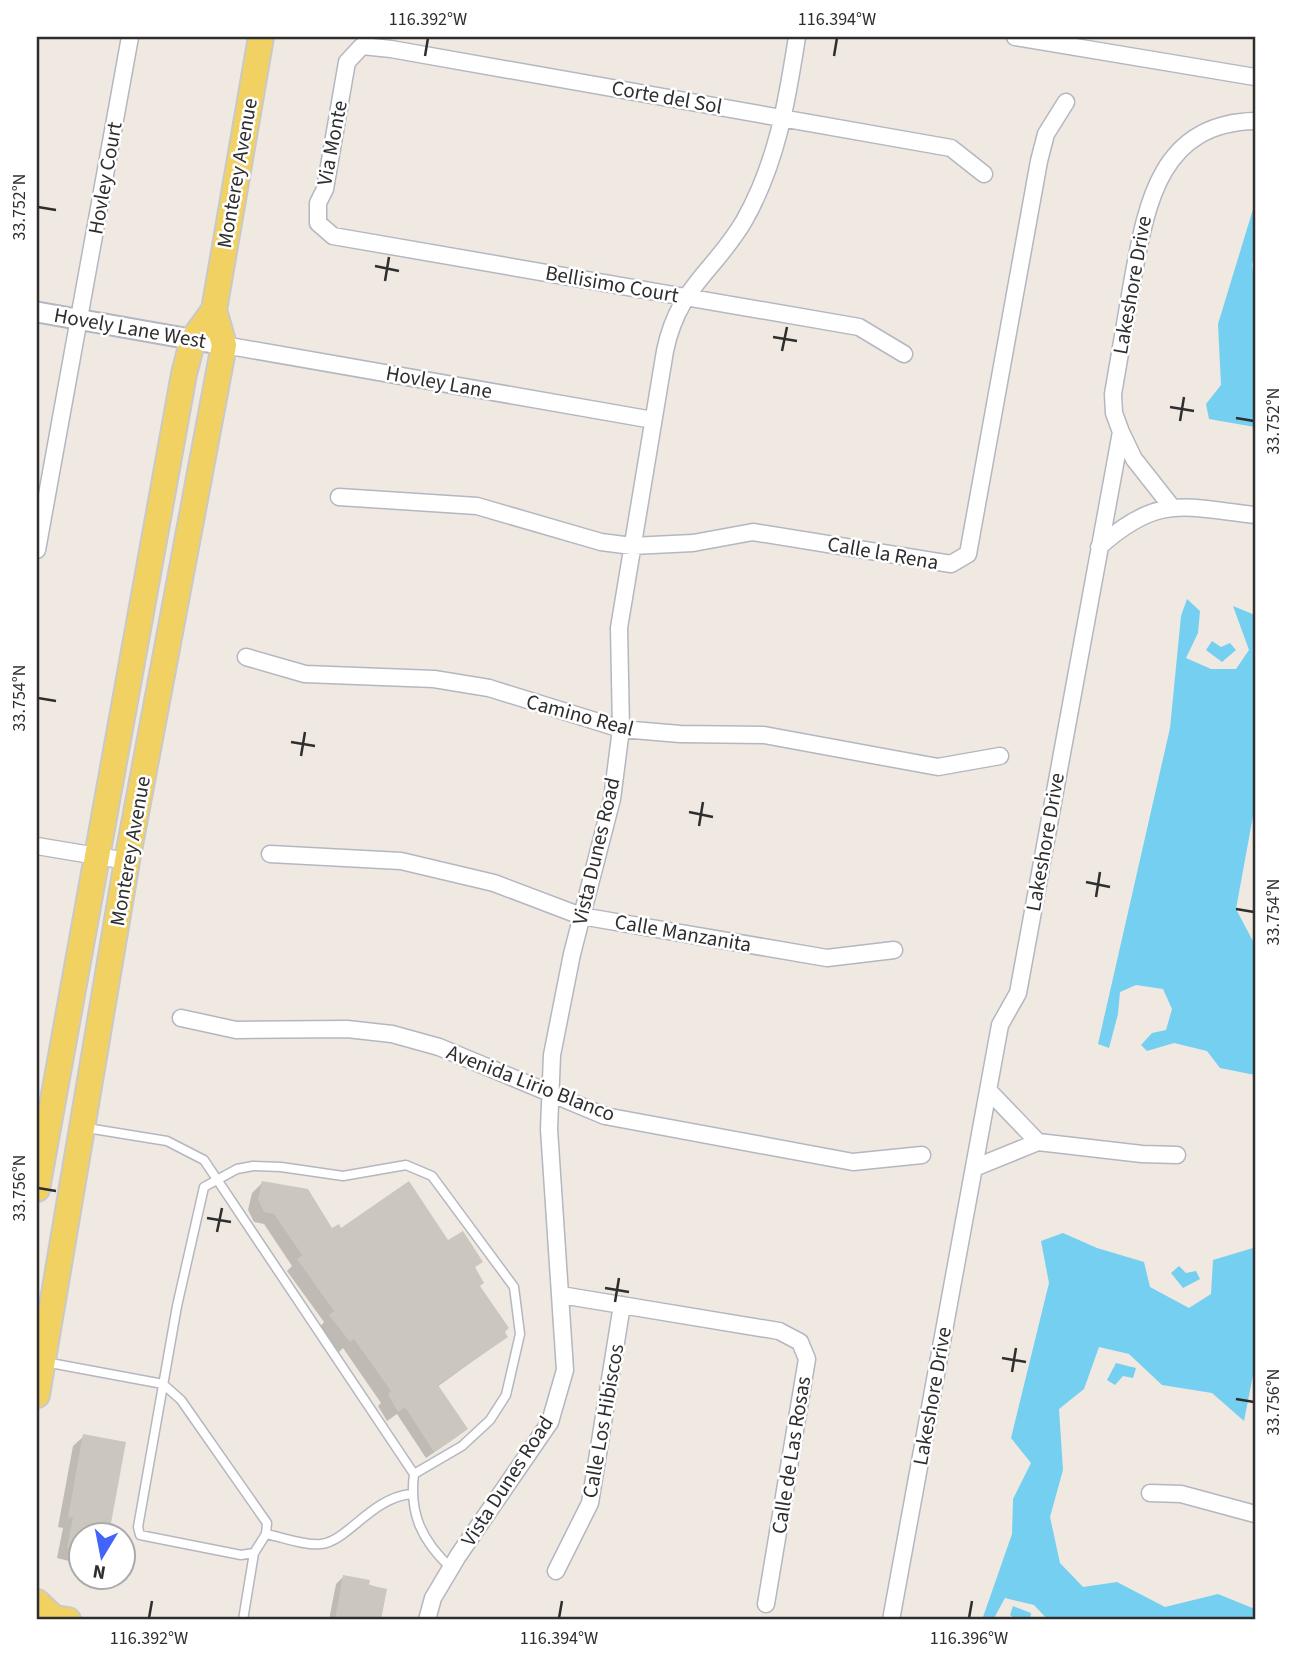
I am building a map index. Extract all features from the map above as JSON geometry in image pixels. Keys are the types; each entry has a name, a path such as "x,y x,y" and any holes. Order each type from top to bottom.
{"main road":[{"name":"Monterey Avenue","path":"37,1395 80,1127 127,861 224,345 214,310 261,37"},
{"name":"Monterey Avenue","path":"37,1189 192,339 214,310"},
{"path":"37,1602 54,1618 68,1620"}],"street":[{"name":"Hovley Court","path":"37,550 130,37"},
{"name":"Vista Dunes Road","path":"427,1620 433,1598 451,1568 550,1422 565,1370 549,1129 550,1096 560,1008 612,799 621,729 619,628 653,420 670,324 700,275 729,245 768,172 784,117 797,37"},
{"path":"1015,37 1255,77"},
{"name":"Corte del Sol","path":"347,62 362,46 391,49 784,117 951,148 984,174"},
{"name":"Via Monte","path":"318,223 318,203 325,189 347,62"},
{"name":"Calle la Rena","path":"339,497 478,506 601,542 632,546 693,543 752,532 951,565 968,554 1040,161 1046,134 1066,102"},
{"name":"Lakeshore Drive","path":"891,1620 1000,1025 1018,993 1121,432 1114,413 1113,394 1145,212 1151,192 1176,154 1195,139 1220,127 1255,121"},
{"name":"Bellisimo Court","path":"318,223 333,236 859,327 904,354"},
{"name":"Hovely Lane West","path":"37,312 224,345"},
{"name":"Hovley Lane","path":"224,345 653,420"},
{"path":"1121,432 1134,459 1171,506"},
{"path":"1099,547 1122,526 1171,506 1255,515"},
{"name":"Camino Real","path":"246,657 305,674 434,678 488,688 621,729 764,735 937,767 1000,756"},
{"path":"37,846 127,861"},
{"name":"Calle Manzanita","path":"271,854 388,860 447,870 494,883 581,916 827,958 894,950"},
{"name":"Avenida Lirio Blanco","path":"181,1018 236,1030 347,1029 392,1034 439,1047 550,1096 604,1116 852,1162 922,1155"},
{"path":"988,1090 1038,1142"},
{"path":"974,1168 1038,1142 1142,1154 1177,1155"},
{"name":"Calle de Las Rosas","path":"561,1295 779,1331 800,1342 807,1359 766,1604"},
{"name":"Calle Los Hibiscos","path":"556,1571 590,1503 622,1305"},
{"path":"1150,1493 1181,1494 1255,1514"}],"lane":[{"path":"80,1127 167,1141 204,1160 414,1474 411,1494 414,1516 421,1533 434,1552 451,1568"},
{"path":"254,1553 241,1555 140,1535 138,1527 163,1384 204,1187 237,1169 253,1166 281,1167 343,1176 406,1165 432,1176 514,1287 520,1334 506,1395 490,1420 462,1446 414,1474"},
{"path":"42,1361 163,1384 181,1400 267,1523 267,1534 254,1553 243,1620"},
{"path":"267,1534 321,1544 335,1538 394,1496 411,1494"}],"water":[{"path":"1254,206 1255,256 1252,264 1255,290 1255,427 1209,419 1206,404 1221,385 1218,324"},
{"path":"1187,599 1200,611 1198,633 1186,658 1211,669 1236,669 1249,650 1233,606 1255,615 1255,805 1236,909 1255,945 1255,1075 1220,1068 1207,1051 1174,1043 1147,1051 1141,1045 1152,1033 1166,1030 1172,1009 1163,989 1136,985 1120,992 1118,1014 1109,1048 1098,1044 1170,728 1181,616"},
{"path":"1212,641 1221,647 1230,643 1236,650 1222,662 1206,650"},
{"path":"1063,1233 1097,1248 1144,1262 1150,1287 1189,1308 1211,1294 1213,1260 1253,1248 1255,1240 1255,1365 1244,1421 1212,1393 1162,1385 1129,1354 1099,1347 1084,1389 1059,1409 1063,1470 1050,1517 1060,1563 1083,1587 1117,1582 1165,1607 1218,1594 1255,1609 1255,1620 1048,1620 1034,1605 1005,1598 993,1620 982,1620 1012,1534 1013,1499 1031,1463 1011,1438 1049,1283 1041,1241"},
{"path":"1179,1266 1186,1273 1196,1271 1200,1279 1183,1288 1171,1273"},
{"path":"1116,1363 1136,1368 1133,1378 1123,1376 1115,1385 1107,1380"},
{"path":"1013,1606 1031,1613 1030,1620 1017,1620 1010,1615"}],"building":[{"path":"262,1181 308,1189 332,1228 339,1224 341,1228 409,1181 448,1240 463,1231 483,1262 475,1267 484,1283 480,1286 509,1328 505,1332 508,1337 438,1385 468,1429 434,1452 405,1407 398,1412 388,1394 391,1391 354,1339 350,1342 329,1315 334,1311 297,1259 302,1255 274,1214 264,1212 258,1199"},
{"path":"83,1434 126,1442 112,1520 73,1520 68,1517"},
{"path":"343,1575 370,1580 369,1585 387,1589 381,1620 335,1620"}]}
